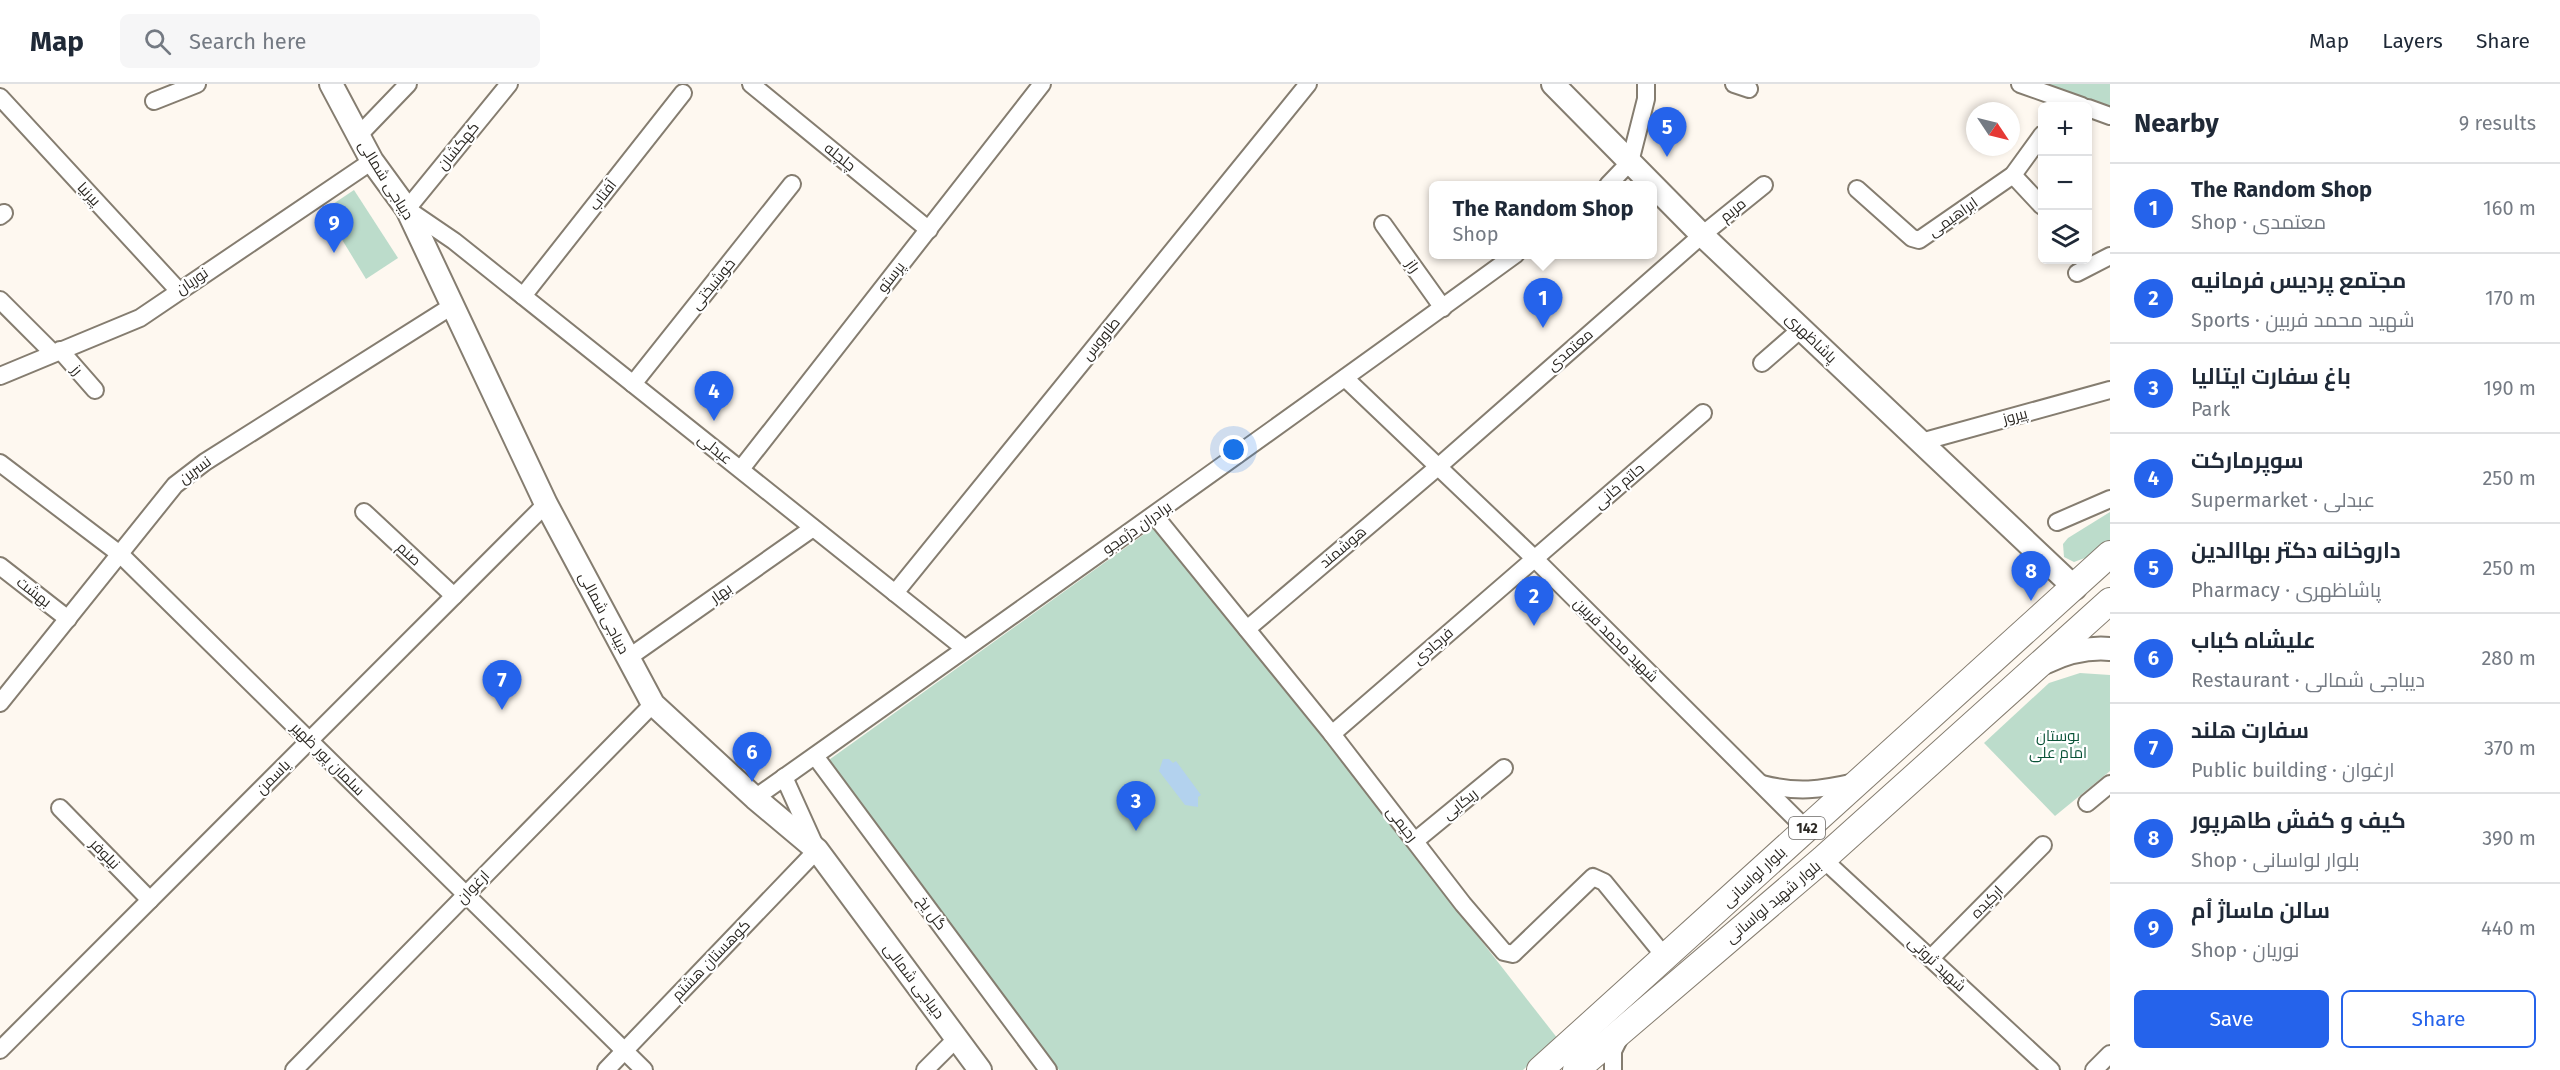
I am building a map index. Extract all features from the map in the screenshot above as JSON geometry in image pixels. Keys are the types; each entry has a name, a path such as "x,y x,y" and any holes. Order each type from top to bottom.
{"main road":[{"name":"دیباجی شمالی","path":"331,84 372,160 407,209 546,504 653,704 754,798 817,850 980,1070"},
{"name":"پاشاظهری","path":"1553,84 1649,181"},
{"name":"پاشاظهری","path":"1657,189 1702,235 2074,588"},
{"name":"بلوار لواسانی","path":"1540,1070 2110,554"},
{"path":"2074,588 2107,615"},
{"name":"142","path":"2039,665 2107,615"},
{"path":"2017,640 2031,643 2037,648 2039,665 2066,653 2094,648 2110,649"},
{"name":"بلوار شهید لواسانی","path":"1576,1070 1824,858 2039,665"}],"street":[{"path":"154,101 167,89 197,84"},
{"path":"358,136 408,84"},
{"name":"کهکشان","path":"407,209 509,84"},
{"name":"چلچله","path":"751,84 928,230"},
{"name":"پرستو","path":"741,470 1041,84"},
{"name":"طاووس","path":"895,593 1308,84"},
{"path":"1613,181 1630,162 1646,99 1646,84"},
{"path":"2020,84 2064,102"},
{"name":"آفتاب","path":"523,296 683,93"},
{"name":"پیرنیا","path":"0,97 178,290"},
{"path":"2092,110 2110,117"},
{"name":"ابراهیمی","path":"1857,189 1912,238 1919,240 2013,175 2038,142"},
{"name":"نوریان","path":"0,376 140,318 372,160"},
{"path":"2013,175 2038,201"},
{"name":"خوشبختی","path":"633,384 792,184"},
{"name":"مریم","path":"1702,235 1764,185"},
{"name":"عبدلی","path":"407,209 454,241 964,648"},
{"name":"راز","path":"1383,224 1443,308"},
{"name":"معتمدی","path":"1439,466 1702,235"},
{"path":"428,256 437,242 446,239 454,241"},
{"path":"2077,273 2098,258"},
{"name":"برادران دژمجو","path":"754,798 964,648 1155,516 1510,259"},
{"name":"رز","path":"0,300 95,390"},
{"name":"نسرین","path":"0,703 175,485 205,462 452,306"},
{"path":"1762,363 1801,329"},
{"name":"شهید محمد فربین","path":"1345,378 1535,559 1806,829"},
{"name":"پیروز","path":"1921,442 2110,390"},
{"name":"حاتم خانی","path":"1535,559 1704,413"},
{"name":"سلمان پور ظهیر","path":"0,463 121,555 644,1070"},
{"name":"هوشمند","path":"1246,629 1439,466"},
{"path":"2057,522 2110,499"},
{"name":"یاسمن","path":"0,1050 546,504"},
{"name":"صنم","path":"364,512 454,596"},
{"name":"رحیمی","path":"1155,516 1332,734 1504,952 1512,954 1593,876 1604,882 1665,958"},
{"name":"بهار","path":"628,658 813,528"},
{"name":"فرجادی","path":"1332,734 1535,559"},
{"name":"بهشت","path":"0,566 68,619"},
{"name":"ارغوان","path":"294,1070 653,704"},
{"name":"گل یخ","path":"815,756 1048,1070"},
{"name":"ریکایی","path":"1415,841 1504,768"},
{"path":"784,777 817,850"},
{"path":"1761,784 1783,789 1817,791 1858,781"},
{"path":"2087,803 2110,784"},
{"name":"نیلوفر","path":"60,808 150,900"},
{"name":"ارکیده","path":"1931,958 2043,845"},
{"name":"کوهستان هشتم","path":"606,1070 817,850"},
{"name":"شهید ثروتی","path":"1824,858 2051,1070"},
{"path":"1613,1070 1613,1052 1623,1029"},
{"path":"925,1070 957,1038"},
{"path":"2094,1070 2110,1054"}],"green space":[{"path":"2040,84 2110,84 2110,110"},
{"path":"354,190 398,258 366,279 324,210"},
{"path":"2110,512 2110,540 2093,555 2074,562 2064,557 2063,544 2068,538"},
{"path":"1157,525 1558,1039 1523,1070 1059,1070 826,762"},
{"name":"بوستان امام علی","path":"2080,673 2110,675 2110,771 2055,816 1984,743 2049,683"}],"water":[{"path":"1163,759 1169,759 1173,763 1176,761 1201,795 1198,797 1198,807 1185,805 1159,771"}],"place":[{"name":"داروخانه دکتر بهاالدین","path":"1667,157"},
{"name":"سالن ماساژ اُم","path":"334,253"},
{"name":"The Random Shop","path":"1543,328"},
{"name":"سوپرمارکت","path":"714,421"},
{"name":"کیف و کفش طاهرپور","path":"2031,601"},
{"name":"مجتمع پردیس فرمانیه","path":"1534,626"},
{"name":"سفارت هلند","path":"502,710"},
{"name":"علیشاه کباب","path":"752,782"},
{"name":"باغ سفارت ایتالیا","path":"1136,831"}]}
